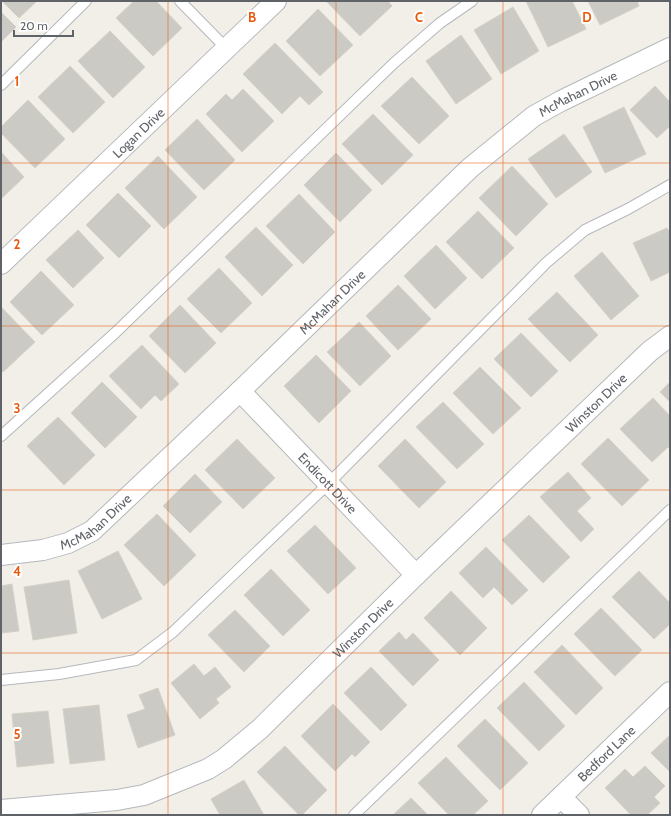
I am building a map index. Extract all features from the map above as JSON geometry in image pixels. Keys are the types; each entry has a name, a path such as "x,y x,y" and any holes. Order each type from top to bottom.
{"street":[{"name":"Logan Drive","path":"1,264 276,1"},
{"name":"McMahan Drive","path":"1,555 42,550 68,543 92,531 240,391 470,168 534,116 561,101 670,48"},
{"name":"Winston Drive","path":"1,810 117,800 144,795 208,769 224,759 260,729 416,575 650,351 670,336"},
{"name":"Endicott Drive","path":"240,391 416,575"},
{"name":"Bedford Lane","path":"542,815 670,692"},
{"path":"561,797 579,815"}],"lane":[{"path":"2,82 86,1"},
{"path":"180,1 226,48"},
{"path":"1,436 115,333 394,63 440,23 472,1"},
{"path":"1,680 59,674 136,660 173,632 328,484 546,263 585,230 628,209 670,185"},
{"path":"354,815 670,510"}],"building":[{"path":"2,1 37,1 19,18"},
{"path":"134,1 156,1 182,28 153,56 116,18"},
{"path":"326,1 388,1 392,6 360,36"},
{"path":"526,1 572,1 586,29 548,47"},
{"path":"588,1 637,1 639,6 600,25"},
{"path":"513,7 539,51 501,74 474,30"},
{"path":"318,9 353,45 320,76 286,41"},
{"path":"1,12 16,27 1,42"},
{"path":"110,31 145,67 113,98 78,61"},
{"path":"461,35 492,79 456,104 426,61"},
{"path":"275,43 323,92 309,105 300,96 282,114 243,74"},
{"path":"70,66 105,102 73,133 38,97"},
{"path":"412,77 449,116 419,144 381,106"},
{"path":"655,86 670,102 670,126 657,138 630,110"},
{"path":"243,89 274,121 242,152 206,114 226,94 232,100"},
{"path":"28,100 65,139 35,168 1,133 1,127"},
{"path":"624,107 646,154 605,173 583,127"},
{"path":"373,114 413,155 382,185 342,144"},
{"path":"197,119 235,160 204,190 165,150"},
{"path":"564,134 592,172 556,198 528,159"},
{"path":"1,152 24,177 1,199"},
{"path":"336,153 372,190 340,222 304,185"},
{"path":"158,156 197,197 164,229 125,188"},
{"path":"512,166 548,204 516,236 479,198"},
{"path":"118,193 151,226 119,258 86,225"},
{"path":"299,194 335,232 303,264 266,226"},
{"path":"478,211 514,248 482,279 446,242"},
{"path":"256,227 293,265 262,296 225,257"},
{"path":"667,228 670,233 670,272 651,281 633,243"},
{"path":"78,230 104,258 73,288 46,260"},
{"path":"436,245 467,278 435,309 404,276"},
{"path":"602,252 639,296 611,320 574,276"},
{"path":"219,268 252,303 221,333 187,299"},
{"path":"41,271 74,305 42,335 10,302"},
{"path":"398,285 431,319 398,350 366,316"},
{"path":"557,292 598,335 570,362 528,319"},
{"path":"180,305 216,343 185,373 149,336"},
{"path":"1,308 35,342 3,372 1,370"},
{"path":"359,322 391,356 360,386 327,352"},
{"path":"521,333 558,371 531,397 494,359"},
{"path":"142,345 179,384 161,401 155,395 141,409 109,376"},
{"path":"316,355 351,391 319,423 284,386"},
{"path":"480,367 521,408 493,434 453,393"},
{"path":"102,382 137,417 105,448 71,413"},
{"path":"670,382 670,402 660,392"},
{"path":"653,398 670,416 670,449 668,447 652,462 620,429"},
{"path":"443,402 484,444 457,469 416,427"},
{"path":"58,417 95,455 64,485 27,446"},
{"path":"608,438 649,480 622,506 581,464"},
{"path":"237,439 275,478 243,509 205,470"},
{"path":"405,439 446,482 419,508 378,466"},
{"path":"568,472 591,498 577,511 594,529 581,542 540,497"},
{"path":"195,474 222,502 190,533 163,506"},
{"path":"157,514 196,555 164,586 124,545"},
{"path":"529,515 570,557 543,583 502,540"},
{"path":"315,525 356,568 328,594 287,551"},
{"path":"486,547 528,590 512,605 494,587 483,598 459,573"},
{"path":"118,551 142,599 102,619 78,571"},
{"path":"271,569 310,610 283,636 244,595"},
{"path":"639,571 670,603 670,624 654,639 612,597"},
{"path":"69,580 77,633 33,640 24,587"},
{"path":"12,584 19,631 1,633 1,586"},
{"path":"451,591 487,628 460,655 424,618"},
{"path":"601,608 642,650 615,676 574,634"},
{"path":"235,610 270,646 244,672 208,635"},
{"path":"399,632 406,640 413,633 439,660 413,686 379,651"},
{"path":"562,645 603,688 576,715 534,672"},
{"path":"194,664 204,676 215,667 231,687 216,699 219,703 200,719 171,683"},
{"path":"371,667 407,705 381,731 344,693"},
{"path":"524,682 565,726 539,751 497,708"},
{"path":"158,688 175,735 138,748 127,715 145,709 139,695"},
{"path":"333,704 370,742 355,757 352,754 335,771 301,736"},
{"path":"99,705 105,760 70,764 63,709"},
{"path":"48,711 54,763 17,767 12,714"},
{"path":"485,719 528,763 500,790 457,746"},
{"path":"670,735 670,772 651,753"},
{"path":"285,746 327,790 302,815 299,815 257,772"},
{"path":"446,757 488,801 473,815 449,815 418,783"},
{"path":"645,766 665,786 654,797 660,803 647,815 631,815 605,788 625,769 633,777"},
{"path":"244,780 264,815 220,815 211,799"},
{"path":"411,798 428,815 393,815"}]}
